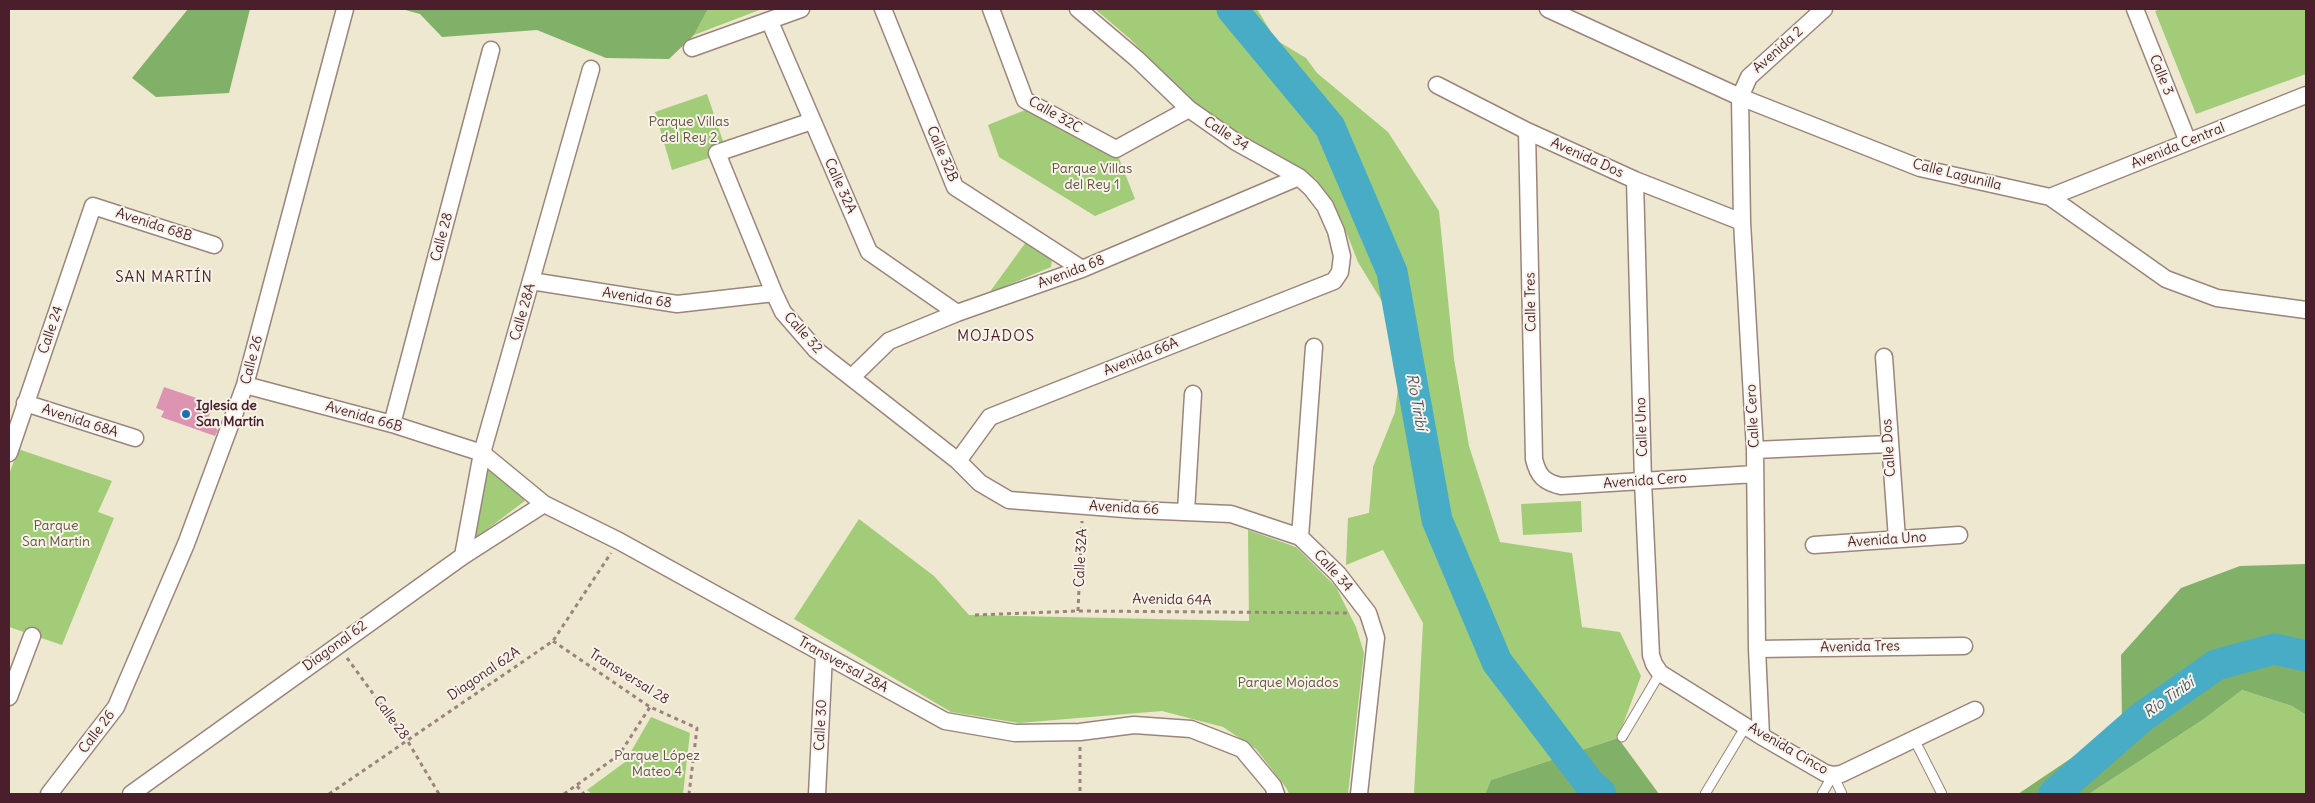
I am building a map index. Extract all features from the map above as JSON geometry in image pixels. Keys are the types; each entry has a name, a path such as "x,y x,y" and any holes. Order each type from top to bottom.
{"street":[{"name":"Calle 26","path":"48,794 116,706 186,544 245,385 345,9"},
{"path":"692,48 770,22 801,9"},
{"name":"Calle 32B","path":"883,9 955,187 1082,269"},
{"name":"Calle 32C","path":"991,9 1025,100 1116,149 1189,109"},
{"name":"Calle 34","path":"1078,9 1137,59 1189,109 1236,142 1299,177 1311,188 1325,206 1336,231 1342,256 1340,272"},
{"name":"Calle Lagunilla","path":"1548,9 1740,97 1920,168 2050,197 2166,279 2217,298 2306,310"},
{"name":"Avenida 2","path":"1740,97 1749,77 1824,9"},
{"name":"Calle 3","path":"2135,9 2188,142"},
{"name":"Calle 32A","path":"770,22 870,252 957,313"},
{"name":"Calle 28","path":"392,424 491,50"},
{"name":"Calle 28A","path":"462,556 482,453 591,69"},
{"name":"Avenida Dos","path":"1437,85 1527,131 1635,180 1742,222"},
{"name":"Avenida Central","path":"2050,197 2306,95"},
{"name":"Calle Cero","path":"1740,97 1742,222 1755,450 1760,736"},
{"name":"Calle 32","path":"812,121 717,153 774,293 783,312 816,350 958,461"},
{"name":"Calle Tres","path":"1527,131 1534,459 1538,474"},
{"name":"Avenida 68","path":"852,377 890,341 957,313 1082,269 1299,177"},
{"name":"Calle Uno","path":"1635,180 1643,481 1651,655 1660,673"},
{"name":"Avenida 68B","path":"93,206 214,245"},
{"name":"Calle 24","path":"9,453 93,206"},
{"name":"Avenida 66A","path":"958,461 990,417 1334,281 1340,272"},
{"name":"Avenida 68","path":"532,281 677,304 774,293"},
{"path":"1300,537 1314,347"},
{"name":"Calle Dos","path":"1884,357 1888,444 1897,539"},
{"name":"Avenida 66B","path":"245,385 392,424 482,453"},
{"path":"1186,511 1193,394"},
{"name":"Avenida 68A","path":"25,403 135,438"},
{"path":"1755,450 1888,444"},
{"name":"Transversal 28A","path":"482,453 544,504 619,541 945,721 1015,733 1080,732 1134,724 1190,728 1242,749 1273,786 1276,794"},
{"name":"Avenida 66","path":"958,461 980,483 1009,500 1231,514 1300,537"},
{"name":"Avenida Cero","path":"1538,474 1549,483 1561,486 1755,474"},
{"name":"Diagonal 62","path":"131,794 462,556 544,504"},
{"name":"Avenida Uno","path":"1814,545 1959,535"},
{"name":"Calle 34","path":"1300,537 1338,574 1368,614 1376,638 1359,794"},
{"path":"9,697 32,636"},
{"name":"Avenida Tres","path":"1757,649 1964,646"},
{"name":"Calle 30","path":"817,794 824,655"},
{"name":"Avenida Cinco","path":"1660,673 1760,736 1833,775 1841,774 1975,710"}],"lane":[{"path":"1622,736 1660,673"},
{"path":"1705,794 1746,726"},
{"path":"1914,739 1942,794"},
{"path":"1822,794 1833,775"},
{"path":"1833,775 1842,794"}],"path":[{"name":"Calle 32A","path":"1078,611 1083,506"},
{"name":"Diagonal 62A","path":"329,794 553,641 619,541"},
{"name":"Avenida 64A","path":"975,615 1078,611 1368,614"},
{"name":"Transversal 28","path":"553,641 650,708 697,728 689,794"},
{"name":"Calle 28","path":"338,645 407,740 439,794"},
{"path":"564,794 619,755 650,708"},
{"path":"1080,732 1080,794"},
{"path":"577,786 584,794"}],"green space":[{"path":"188,9 250,9 229,93 156,97 132,78"},
{"path":"402,9 708,9 694,35 669,59 606,58 537,30 442,37 420,14"},
{"path":"708,9 762,9 694,35"},
{"path":"1095,9 1257,9 1276,40 1306,58 1317,73 1388,132 1439,211 1454,359 1469,446 1500,542 1572,553 1582,627 1620,632 1641,676 1618,738 1491,780 1485,794 1414,794 1423,623 1383,550 1346,565 1348,518 1369,513 1373,467 1395,412 1400,373 1389,313 1358,262 1341,219 1316,179 1203,112 1129,38"},
{"path":"2161,9 2306,9 2306,74 2196,114 2155,11"},
{"name":"Parque Villas del Rey 2","path":"707,94 724,144 709,149 712,157 672,170 655,112"},
{"name":"Parque Villas del Rey 1","path":"1030,108 1117,153 1135,199 1095,216 999,157 988,125"},
{"path":"1026,242 1047,254 1052,260 1051,267 989,293"},
{"name":"Parque San Martín","path":"18,449 112,481 98,512 114,518 62,645 9,627 9,475"},
{"path":"488,469 526,500 473,540"},
{"path":"1581,501 1582,532 1523,535 1521,504"},
{"name":"Parque Mojados","path":"859,519 934,576 969,615 1249,621 1248,530 1296,547 1336,587 1356,627 1364,653 1348,794 1289,794 1256,749 1223,727 1162,711 1019,723 951,712 794,619"},
{"path":"2306,564 2306,715 2292,706 2242,690 2204,719 2089,794 2018,794 2122,724 2121,655 2181,588 2240,566"},
{"path":"2242,690 2292,706 2306,715 2306,794 2089,794 2204,719"},
{"name":"Parque López Mateo 4","path":"651,717 690,733 683,794 592,794 587,790 625,762"},
{"path":"1618,738 1659,794 1485,794 1491,780"}],"building":[{"name":"Iglesia de San Martín","path":"164,387 214,404 207,420 218,430 215,436 161,417 164,411 156,408"}],"waterway":[{"name":"Río Tiribí","path":"1232,9 1330,127 1392,272 1437,520 1497,662 1589,783 1601,794"},
{"name":"Río Tiribí","path":"2054,794 2142,717 2216,665 2274,649 2306,656"}],"place":[{"name":"Iglesia de San Martín","path":"186,414"}],"district":[{"name":"SAN MARTÍN","path":"164,278"},
{"name":"MOJADOS","path":"996,337"}]}
